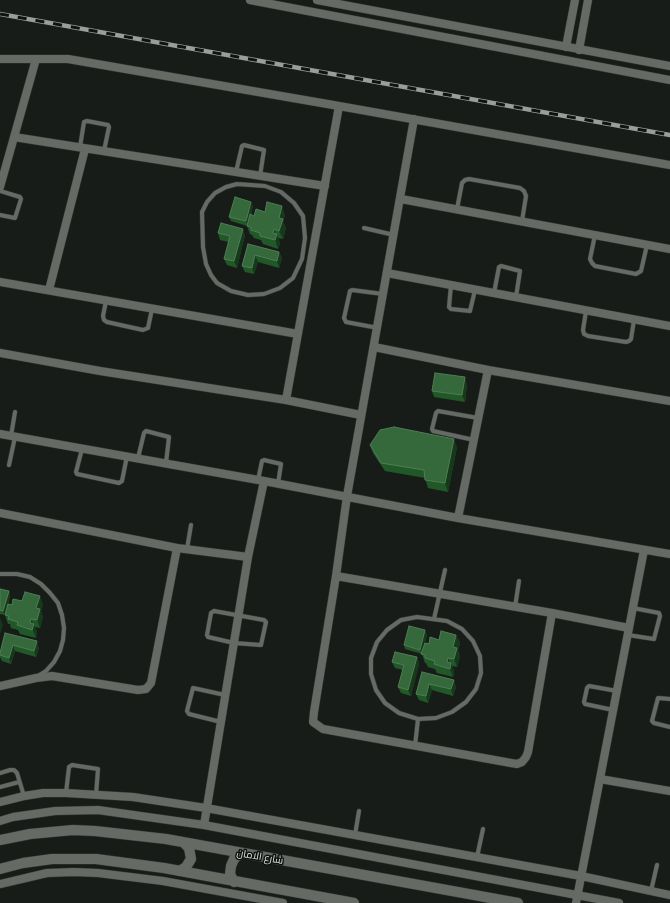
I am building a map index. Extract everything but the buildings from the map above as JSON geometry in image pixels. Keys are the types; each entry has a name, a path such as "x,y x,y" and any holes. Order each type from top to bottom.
{"street":[{"path":"250,0 670,80"},
{"path":"317,0 670,66"},
{"path":"566,47 575,0"},
{"path":"580,50 588,0"},
{"path":"587,65 590,52"},
{"path":"0,59 68,59 670,165"},
{"path":"0,186 36,59"},
{"path":"286,400 340,106"},
{"path":"414,119 347,496 336,576 314,712 314,722 323,729 517,764 522,762 526,758 528,752 552,613"},
{"path":"14,137 325,186"},
{"path":"49,290 82,148"},
{"path":"401,198 670,249"},
{"path":"387,273 670,326"},
{"path":"0,282 298,334"},
{"path":"374,347 488,370 670,401"},
{"path":"0,353 100,371 286,400 361,415"},
{"path":"458,518 488,370"},
{"path":"0,434 261,480 458,518 670,554"},
{"path":"204,825 261,480"},
{"path":"0,513 177,548 248,558"},
{"path":"1,685 52,676 138,690 142,690 149,686 151,683 177,548"},
{"path":"576,899 644,550"},
{"path":"336,576 552,613 628,632"},
{"path":"600,779 670,791"},
{"path":"0,802 43,793 96,794 133,797 206,808 581,876 670,895"},
{"path":"0,821 13,817 55,811 98,810 204,825 576,899 619,903"},
{"name":"شارع الامان","path":"0,840 30,834 73,830 166,839 240,854 518,903"},
{"path":"179,871 186,867 191,859 190,852 184,843"},
{"path":"234,882 230,874 230,866 234,858 240,854"},
{"path":"0,869 38,861 96,858 179,871 354,903"},
{"path":"0,884 47,873 98,872 163,881 283,903"}],"lane":[{"path":"82,148 84,122 87,121 109,127 104,151"},
{"path":"236,172 242,146 244,145 264,150 260,176"},
{"path":"249,185 251,175"},
{"path":"457,209 462,183 465,180 469,179 520,188 524,191 526,196 522,221"},
{"path":"237,184 249,185 266,186 281,192 294,203 303,216 305,238 302,259 293,278 280,288 264,294 248,295 231,292 217,283 206,264 203,247 202,212 207,202 215,193 226,187 237,184"},
{"path":"0,191 20,197 21,199 15,218 0,216"},
{"path":"364,228 394,235"},
{"path":"595,235 590,259 595,266 636,274 642,271 647,245"},
{"path":"303,250 313,251"},
{"path":"494,293 499,267 501,266 520,271 516,297"},
{"path":"451,285 449,307 451,309 470,311 475,290"},
{"path":"378,328 346,322 344,318 350,291 384,294"},
{"path":"107,300 103,316 104,320 143,330 148,328 152,308"},
{"path":"586,310 583,330 584,334 588,336 626,342 631,340 634,320"},
{"path":"474,440 433,431 432,429 436,413 438,411 478,418"},
{"path":"9,465 15,412"},
{"path":"138,458 144,433 146,431 169,437 166,463"},
{"path":"82,448 76,472 77,474 119,484 122,482 127,456"},
{"path":"261,480 262,461 264,460 281,464 278,484"},
{"path":"187,549 191,526"},
{"path":"434,619 445,570"},
{"path":"0,574 17,574 30,577 50,592 58,603 64,628 60,651 54,662 46,671 36,678"},
{"path":"515,607 519,581"},
{"path":"628,632 654,639 660,616 658,613 633,608"},
{"path":"212,612 239,615 264,620 266,622 260,645 234,643 208,637 207,635 212,612"},
{"path":"417,617 447,621 462,629 473,641 480,656 481,673 476,689 466,702 452,712 436,718 418,719 399,713 385,703 376,690 372,674 371,658 377,642 387,630 401,620 417,617"},
{"path":"613,710 585,704 584,702 588,687 617,692"},
{"path":"221,722 189,714 187,711 193,688 225,695"},
{"path":"670,699 658,698 652,721 654,723 670,727"},
{"path":"415,746 418,719"},
{"path":"66,793 69,767 72,765 98,769 96,794"},
{"path":"0,773 14,770 17,773 24,796"},
{"path":"0,787 19,782"},
{"path":"355,835 359,811"},
{"path":"477,858 483,829"},
{"path":"651,891 657,865"}],"railway":[{"path":"0,14 670,135"}]}
